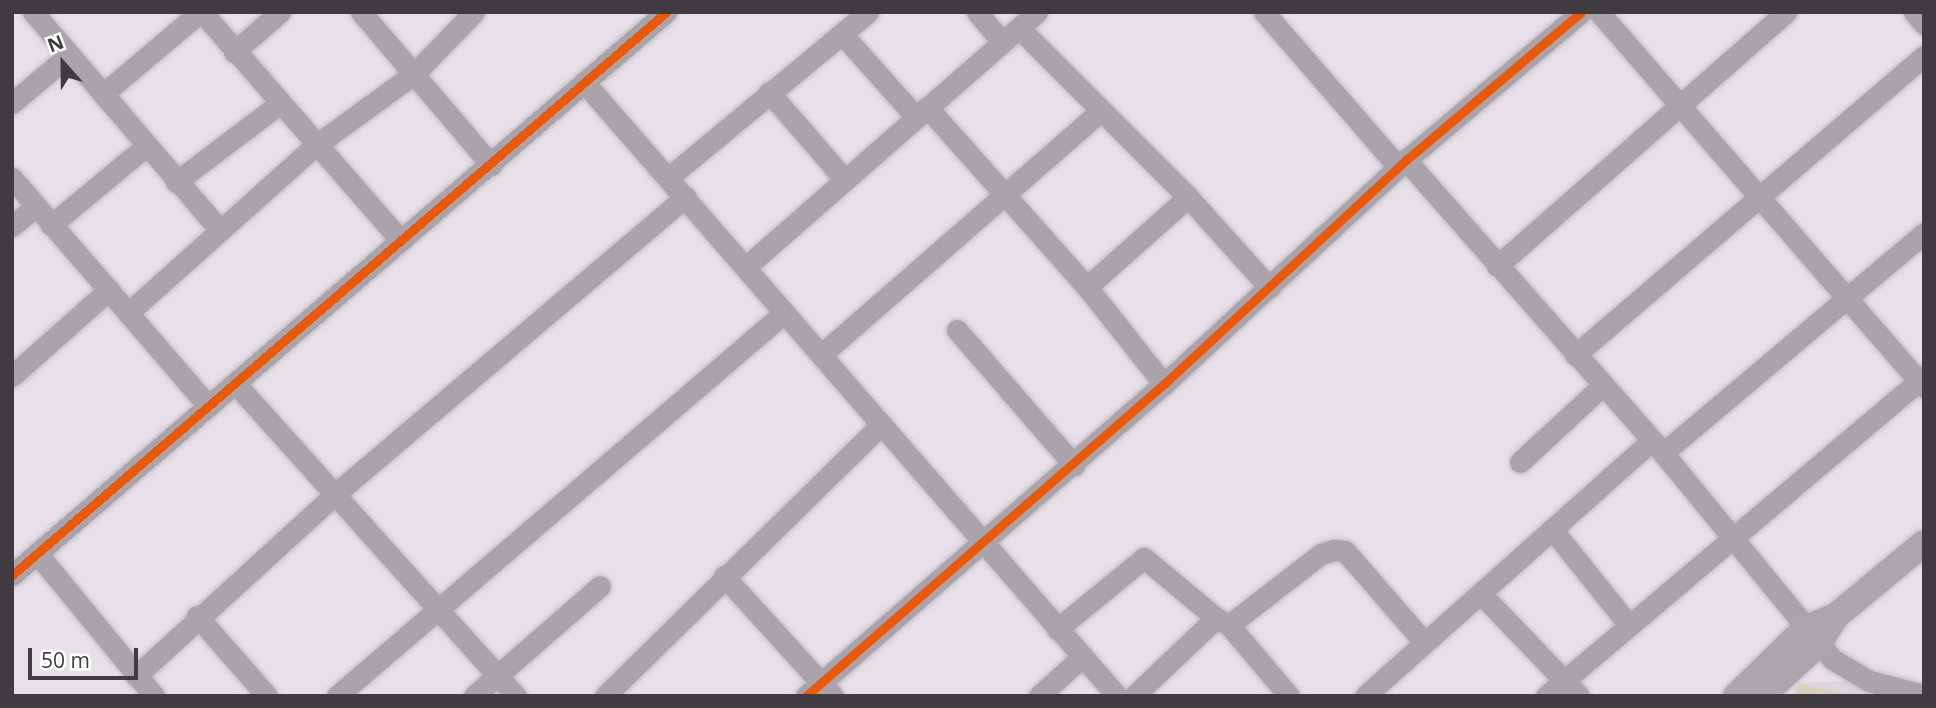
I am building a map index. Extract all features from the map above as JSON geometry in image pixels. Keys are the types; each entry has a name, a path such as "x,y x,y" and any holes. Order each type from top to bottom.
{"main road":[{"path":"1736,696 1924,543"},
{"path":"1762,696 1812,636"}],"street":[{"path":"33,12 219,229"},
{"path":"103,94 201,12 401,241"},
{"path":"234,51 279,12"},
{"path":"128,313 316,145 415,73 474,12"},
{"path":"14,570 666,12"},
{"path":"668,178 868,12"},
{"path":"976,12 1011,35 1099,112 1188,197 1270,288"},
{"path":"748,265 1037,12"},
{"path":"1264,12 1395,163 1406,160"},
{"path":"724,576 820,691 1270,288 1406,160 1581,12"},
{"path":"1546,696 1729,536 1922,381 1599,12"},
{"path":"1497,266 1786,12"},
{"path":"1914,12 1924,24"},
{"path":"373,17 415,73 491,164"},
{"path":"843,35 922,112 1087,287 1164,384"},
{"path":"12,103 69,55"},
{"path":"1575,355 1924,57"},
{"path":"584,82 748,265 785,313 1116,696"},
{"path":"769,92 845,180"},
{"path":"176,182 279,104"},
{"path":"822,354 1099,112"},
{"path":"51,225 146,146"},
{"path":"1406,160 1657,447 1812,636 1848,671 1924,695"},
{"path":"12,178 208,406"},
{"path":"136,676 197,616 334,495 686,197"},
{"path":"1087,287 1188,197"},
{"path":"12,226 36,206"},
{"path":"1365,696 1552,529 1849,297 1924,233"},
{"path":"14,372 109,290"},
{"path":"337,696 785,313"},
{"path":"957,330 1074,465"},
{"path":"235,383 516,696"},
{"path":"1520,462 1602,386"},
{"path":"605,696 724,576 882,424"},
{"path":"1552,529 1628,624"},
{"path":"1133,696 1223,621 1321,554 1334,550 1345,551 1424,642"},
{"path":"37,553 154,696"},
{"path":"1057,629 1144,558 1223,621 1289,696"},
{"path":"474,696 600,586"},
{"path":"1481,594 1579,696"},
{"path":"197,616 267,696"},
{"path":"1039,696 1082,657"}],"shaded area":[{"path":"1845,681 1901,696 1790,696 1799,683"},
{"path":"1799,683 1852,696 1795,696"}],"cycle path":[{"path":"12,575 666,12"},
{"path":"806,696 1164,384 1406,160 1581,12"}]}
